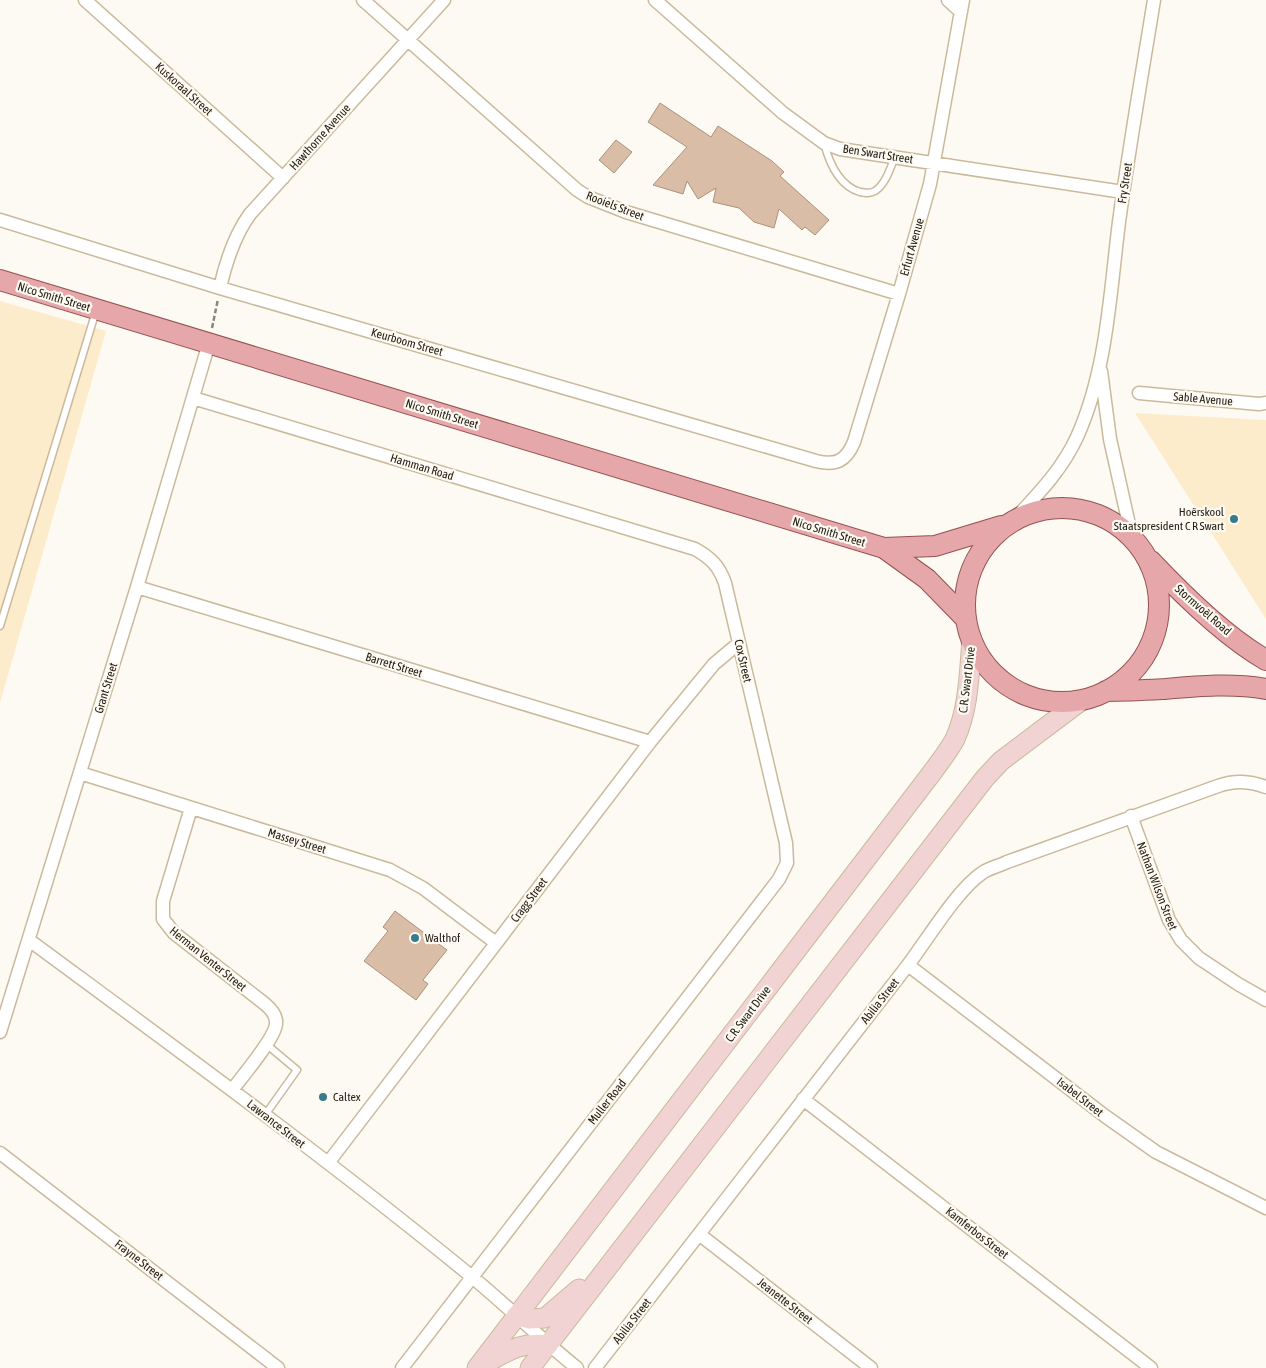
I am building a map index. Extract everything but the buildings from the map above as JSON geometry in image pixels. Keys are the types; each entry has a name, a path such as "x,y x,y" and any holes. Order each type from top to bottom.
{"main road":[{"name":"Nico Smith Street","path":"0,280 884,548 923,547 948,543 1011,522"},
{"name":"Stormvoël Road","path":"1145,554 1154,576 1159,614 1155,633 1147,651 1139,664 1126,678 1106,691 1082,700 1069,702 1047,701 1018,691 988,667 972,640 966,619 966,591 973,565 988,541 1011,522 1041,510 1057,508 1074,508 1102,517 1120,527 1191,601 1238,640 1266,660"},
{"name":"Nico Smith Street","path":"884,548 927,579 966,619"},
{"name":"C.R. Swart Drive","path":"477,1368 950,748 966,706 972,640"},
{"name":"Stormvoël Road","path":"1106,691 1207,685 1230,685 1266,689"},
{"path":"530,1368 985,778 1006,757 1082,700"},
{"path":"516,1316 530,1319 545,1318 586,1283 602,1274"},
{"path":"477,1368 521,1345 534,1343 548,1345"}],"street":[{"name":"Kuskoraal Street","path":"85,0 283,178"},
{"name":"Rooiels Street","path":"364,0 577,190 588,197 654,221 899,294"},
{"name":"Hawthorne Avenue","path":"220,288 226,261 240,229 250,214 444,0"},
{"name":"Ben Swart Street","path":"655,0 783,113 824,143 840,149 1123,192"},
{"path":"948,0 962,6"},
{"name":"Fry Street","path":"1011,522 1052,477 1070,451 1084,422 1100,366 1123,192 1154,0"},
{"name":"Erfurt Avenue","path":"816,461 828,464 836,462 847,455 851,448 899,294 935,163 962,6"},
{"name":"Keurboom Street","path":"0,220 220,288 816,461"},
{"name":"Grant Street","path":"0,1032 137,587 209,343"},
{"name":"Fry Street","path":"1100,366 1111,445 1132,538"},
{"name":"Sable Avenue","path":"1139,392 1259,404 1266,402"},
{"name":"Hamman Road","path":"193,398 652,537"},
{"name":"Cox Street","path":"652,537 695,549 707,555 720,570 725,583 783,828"},
{"name":"Barrett Street","path":"137,587 650,742"},
{"name":"Cragg Street","path":"328,1164 650,742 714,664 739,644"},
{"name":"Massey Street","path":"80,773 390,870 435,896 496,943"},
{"name":"Abilia Street","path":"596,1368 964,890 982,873 1131,816 1229,782 1248,782 1266,787"},
{"name":"Herman Venter Street","path":"191,808 163,901 163,919 174,933 270,1009 276,1019 275,1029 266,1044 232,1090"},
{"name":"Nathan Wilson Street","path":"1131,816 1169,920 1186,947 1238,984 1266,1000"},
{"name":"Muller Road","path":"402,1368 779,879 787,863 788,855 783,828"},
{"name":"Lawrance Street","path":"29,940 232,1090 328,1164 472,1277 548,1345 577,1368"},
{"name":"Isabel Street","path":"908,965 1110,1120 1156,1152 1266,1208"},
{"name":"Kamferbos Street","path":"803,1099 1151,1368"},
{"name":"Frayne Street","path":"0,1153 278,1368"},
{"name":"Jeanette Street","path":"699,1234 871,1368"}],"lane":[{"path":"824,143 827,155 840,179 847,186 866,193 875,191 880,186 896,157"},
{"path":"0,626 97,309"},
{"path":"265,1115 296,1074 297,1070 266,1044"}],"path":[{"path":"209,343 220,288"}],"shaded area":[{"path":"0,301 106,331 0,703"},
{"name":"Hoërskool Staatspresident C R Swart","path":"1135,413 1266,420 1266,619"}],"place":[{"name":"Hoërskool Staatspresident C R Swart","path":"1234,519"},
{"name":"Walthof","path":"415,938"},
{"name":"Caltex","path":"323,1097"}]}
